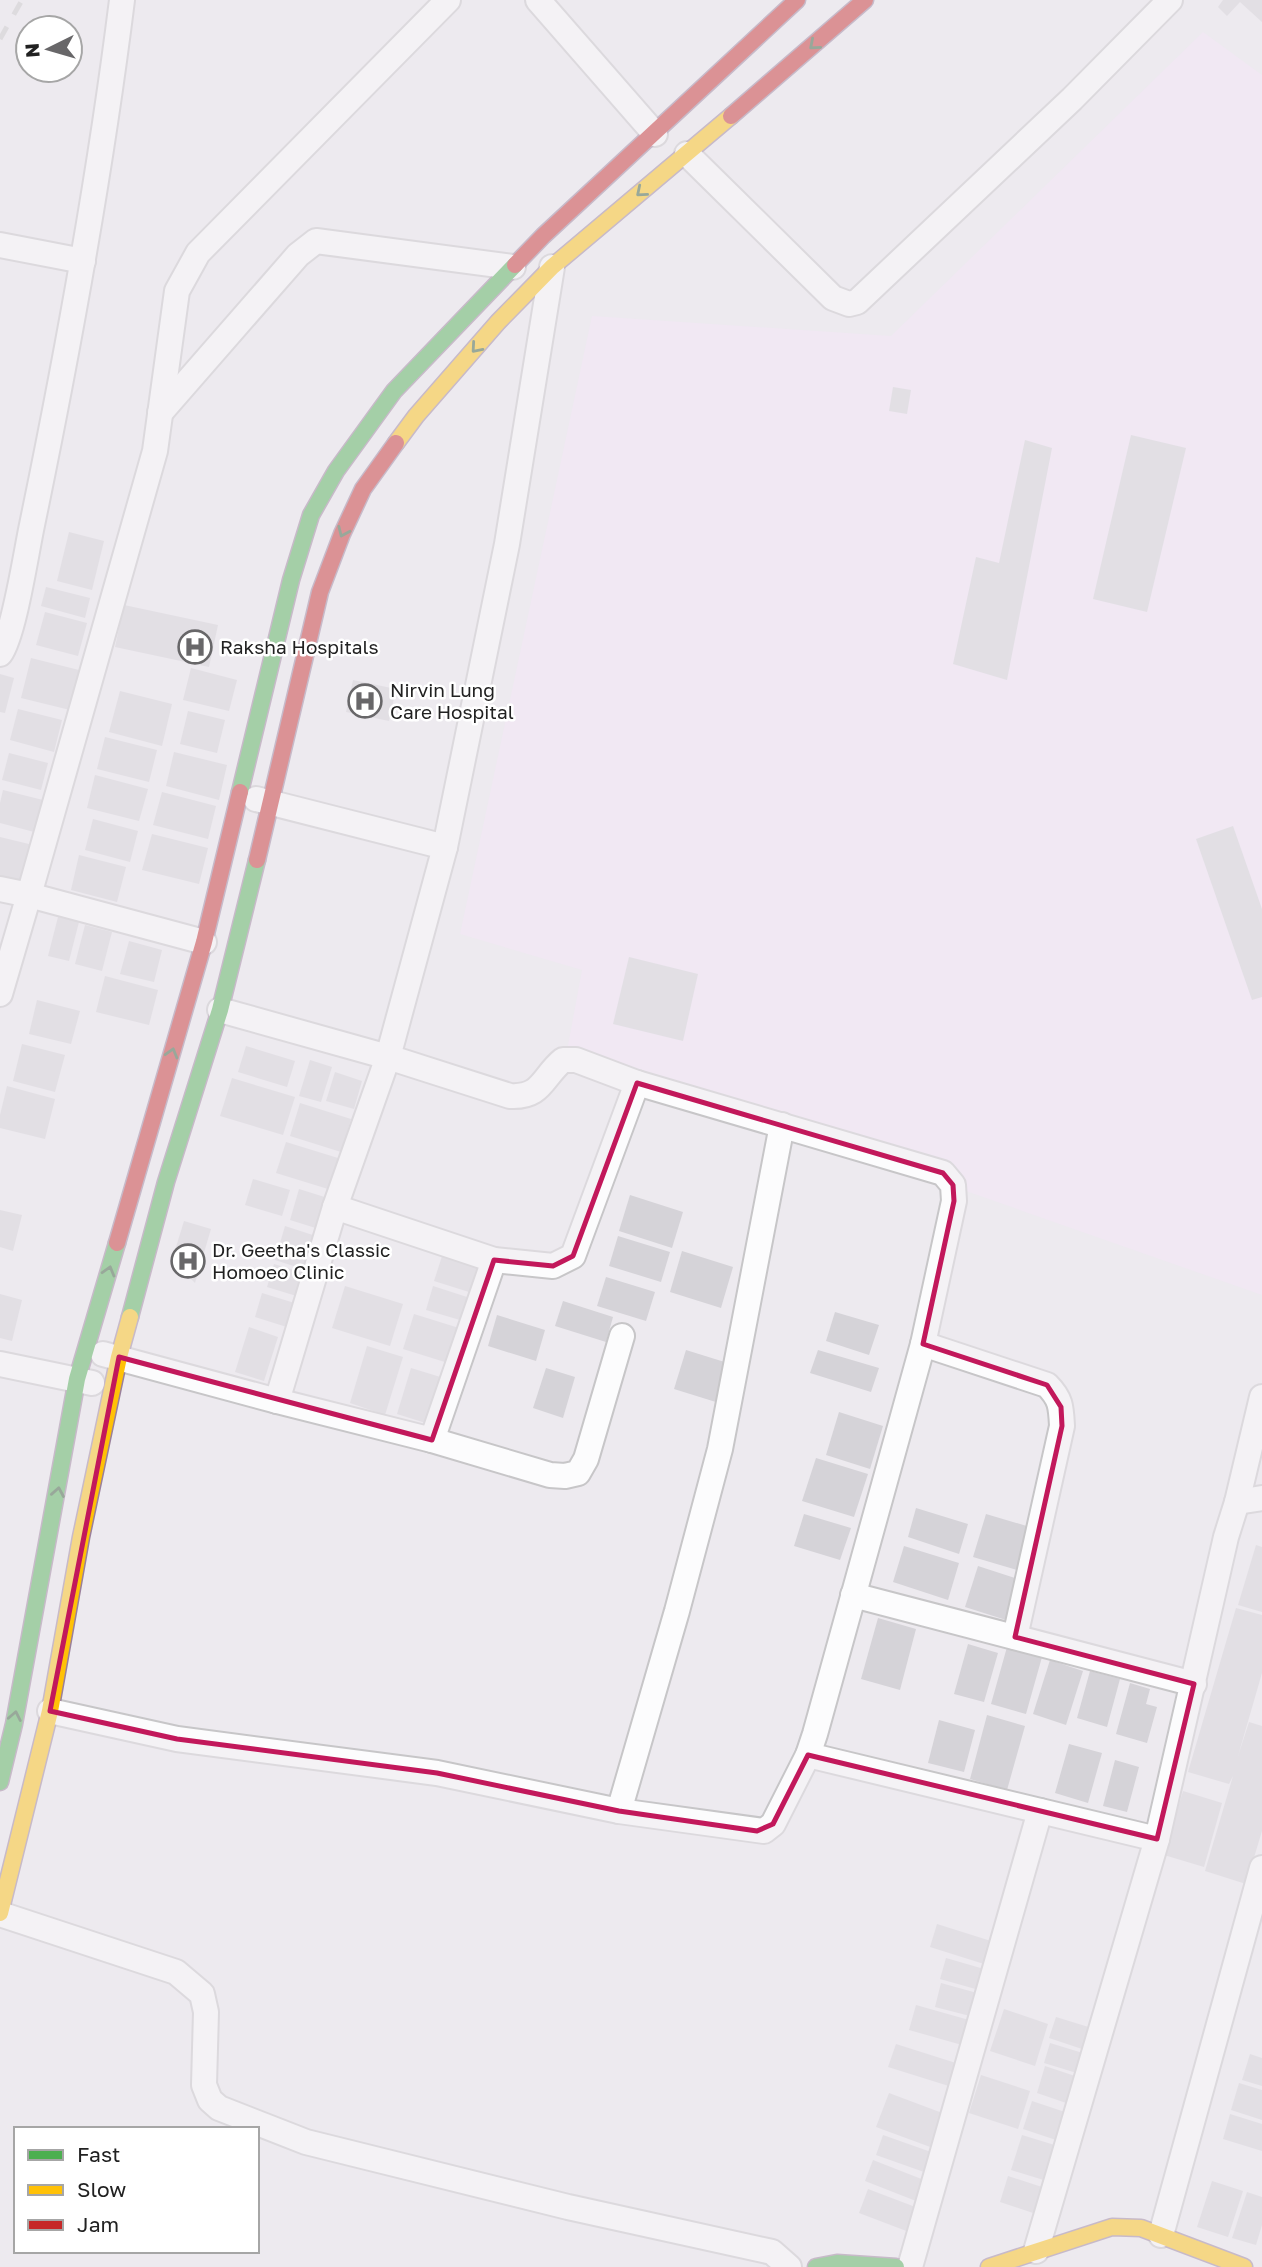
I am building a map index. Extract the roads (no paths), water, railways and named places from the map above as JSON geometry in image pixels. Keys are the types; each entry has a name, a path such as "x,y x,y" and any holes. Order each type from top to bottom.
{"main road":[{"path":"0,1782 14,1724 78,1379 204,942 290,580 311,515 335,471 394,391 543,236 656,134 797,0"},
{"path":"0,1914 50,1711 80,1536 119,1357 166,1182 236,951 320,592 342,534 363,489 416,416 498,322 552,267 866,0"},
{"path":"989,2267 1112,2227 1141,2228 1244,2267"},
{"path":"816,2267 837,2263 896,2267"}],"street":[{"path":"0,654 7,641 70,340 110,101 122,0"},
{"path":"0,994 155,451 177,291 198,253 448,0"},
{"path":"538,0 656,134"},
{"path":"687,154 833,298 849,304 857,302 1072,99 1170,0"},
{"path":"160,413 298,255 316,241 513,267"},
{"path":"0,245 83,261"},
{"path":"277,1401 335,1207 388,1057 445,847 507,544 552,267"},
{"path":"239,795 445,847"},
{"path":"0,889 204,942"},
{"path":"50,1711 177,1739 437,1773 619,1811 764,1830 773,1824 808,1755 923,1344 954,1201 953,1185 943,1173 637,1083 576,1060 563,1060 536,1092 524,1097 510,1096 388,1057 220,1010"},
{"path":"335,1207 494,1260 552,1266 573,1256 637,1083"},
{"path":"619,1811 677,1611 720,1449 782,1125"},
{"path":"432,1440 494,1260"},
{"path":"86,1350 432,1440 550,1475 565,1476 578,1474 586,1459 622,1336"},
{"path":"923,1344 1047,1385 1057,1395 1061,1407 1062,1426 1015,1637"},
{"path":"0,1364 78,1379 113,1389"},
{"path":"1035,2251 1157,1839 1226,1537 1262,1396"},
{"path":"1237,1502 1262,1498"},
{"path":"853,1595 1194,1684"},
{"path":"808,1755 1157,1839"},
{"path":"910,2267 1040,1811"},
{"path":"1161,2235 1262,1868"},
{"path":"0,1914 176,1972 202,1994 206,2012 204,2085 210,2100 219,2108 306,2142 568,2207 772,2252 789,2267"}],"railway":[{"path":"0,39 22,0"}],"place":[{"name":"Raksha Hospitals","path":"195,647"},
{"name":"Nirvin Lung Care Hospital","path":"365,701"},
{"name":"Dr. Geetha's Classic Homoeo Clinic","path":"188,1261"}]}
